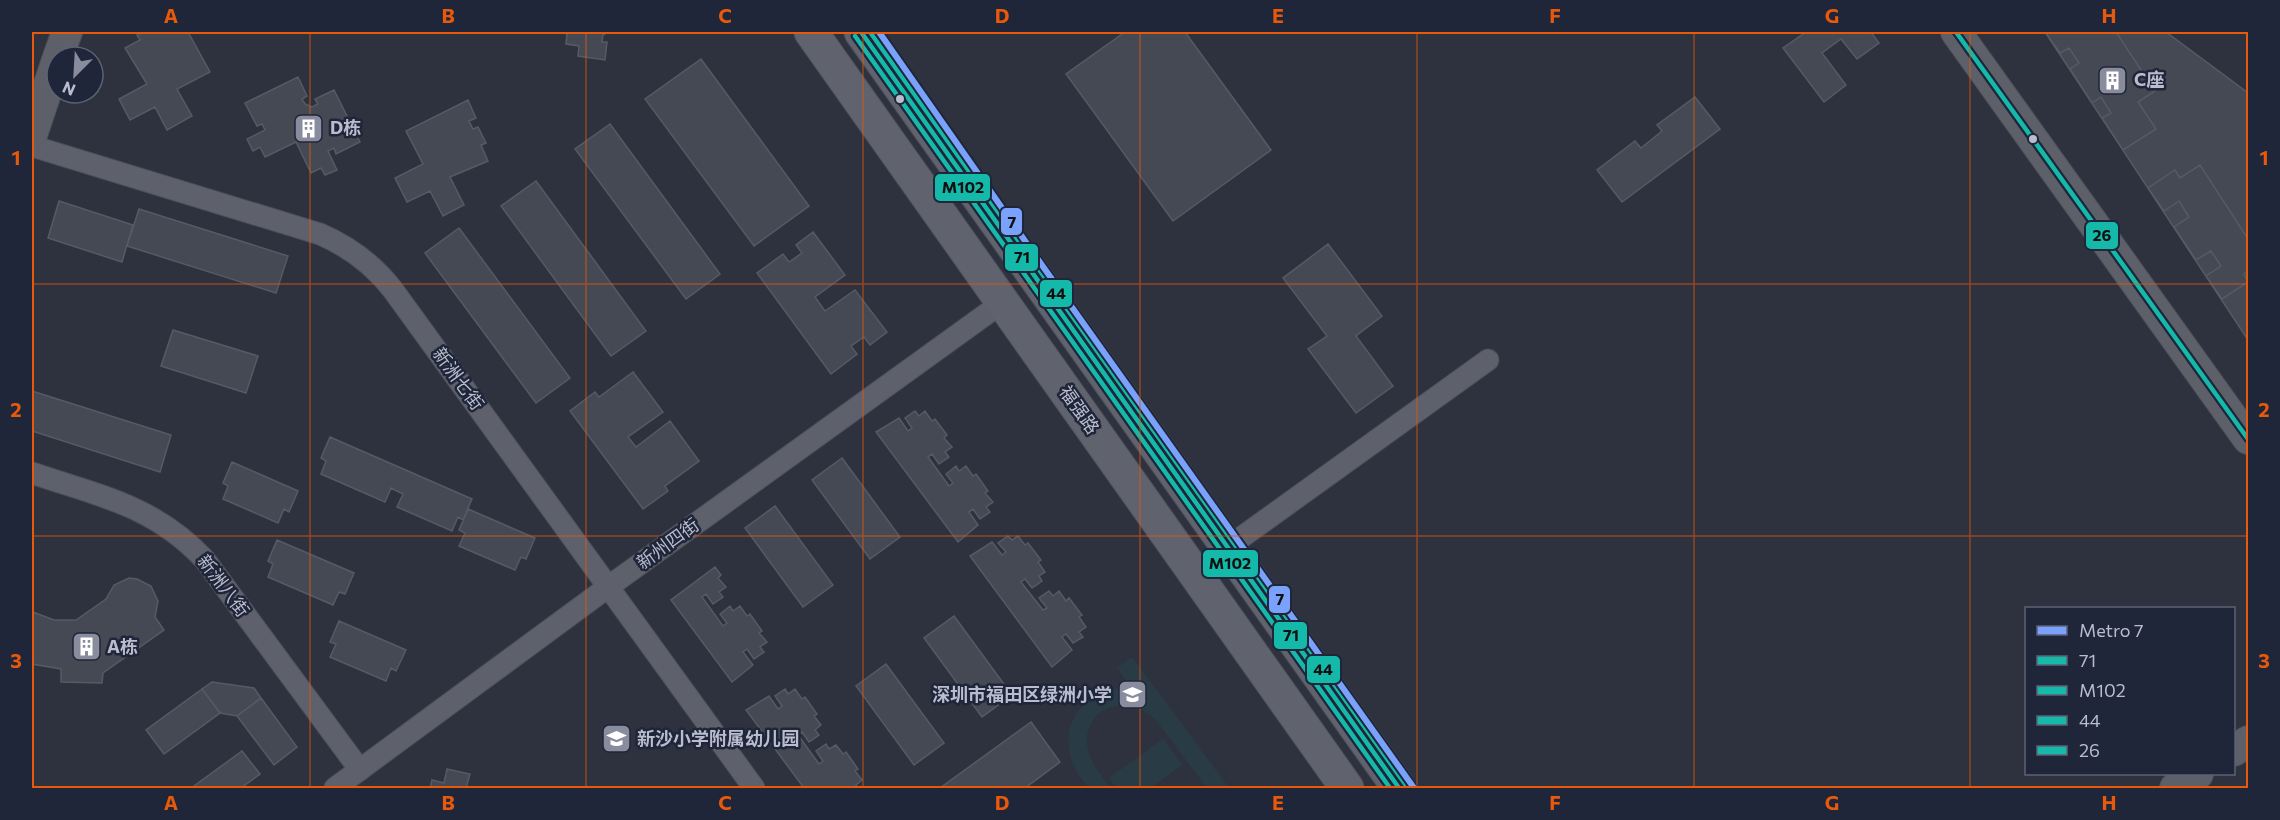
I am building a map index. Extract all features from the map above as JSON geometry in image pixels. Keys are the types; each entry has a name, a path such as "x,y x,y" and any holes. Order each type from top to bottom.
{"main road":[{"name":"福强路","path":"811,32 1347,789"},
{"path":"861,32 1399,789"}],"street":[{"path":"1956,32 2248,439"},
{"path":"32,135 45,97"},
{"name":"新洲七街","path":"32,146 320,234 345,246 368,262 393,290 754,789"},
{"name":"新州四街","path":"335,789 608,587 1003,302"},
{"path":"1228,547 1488,360"},
{"name":"新洲八街","path":"32,473 130,506 163,523 185,540 205,560 360,770"},
{"path":"2235,750 2248,741"},
{"path":"2175,789 2196,775"}],"shaded area":[{"path":"1132,657 1229,788 1207,788 1156,720 1134,707 1122,706 1111,707 1101,712 1093,720 1088,730 1087,744 1090,756 1111,788 1089,788 1082,779 1073,765 1069,746 1074,719 1081,708 1103,693 1131,687 1117,668"},
{"path":"1163,739 1182,765 1151,788 1117,788 1109,778"}],"building":[{"path":"144,32 188,32 210,72 177,89 192,116 167,130 155,107 130,120 119,99 147,84 125,48 140,40 137,35"},
{"path":"564,32 608,32 603,35 602,42 607,42 605,60 578,56 579,46 566,44 567,34"},
{"path":"1125,32 1185,32 1271,150 1173,221 1066,74"},
{"path":"1806,32 1871,32 1879,43 1857,59 1841,39 1822,53 1846,85 1824,102 1783,48"},
{"path":"2045,32 2166,32 2248,93 2248,340"},
{"name":"C座","path":"2045,32 2116,32 2155,91 2138,102 2156,129 2123,150 2102,118 2111,113 2101,97 2092,103 2070,69 2079,63 2069,48 2060,53"},
{"path":"701,59 809,206 754,246 645,99"},
{"name":"D栋","path":"298,77 307,96 302,99 305,104 312,107 318,104 315,99 334,90 360,142 336,154 334,148 328,151 337,170 325,175 321,168 311,173 296,142 265,157 260,147 253,151 247,139 265,130 262,124 257,126 245,103"},
{"path":"1695,97 1720,129 1622,202 1597,170 1635,141 1641,148 1662,131 1657,125"},
{"path":"468,100 476,118 469,121 473,129 478,127 486,143 481,145 488,161 450,177 464,205 443,216 430,191 407,202 395,178 423,164 406,131"},
{"path":"610,124 720,274 686,299 575,149"},
{"path":"2200,165 2248,239 2248,271 2244,274 2248,282 2222,299 2206,276 2221,266 2211,251 2196,260 2174,227 2189,217 2179,201 2164,211 2148,188 2175,170 2180,178"},
{"path":"536,181 646,331 611,356 501,206"},
{"path":"59,201 133,225 122,262 48,238"},
{"path":"139,209 288,256 276,293 127,246"},
{"path":"459,228 570,378 536,403 425,253"},
{"path":"813,232 845,275 815,297 825,311 855,290 887,332 870,345 864,337 851,346 857,354 831,374 757,273 783,254 789,262 802,253 796,245"},
{"path":"1328,244 1382,316 1356,336 1393,386 1356,413 1308,349 1327,336 1283,278"},
{"path":"173,330 258,356 246,393 161,366"},
{"path":"633,372 663,412 628,437 636,447 670,421 699,461 665,486 668,491 643,509 570,411 595,392 599,397"},
{"path":"32,391 171,435 160,472 32,431"},
{"path":"915,411 919,416 925,411 932,421 935,419 947,435 944,438 952,447 945,452 949,457 939,464 932,454 928,457 949,486 953,483 946,474 956,466 959,471 966,466 973,476 976,474 988,491 985,493 993,502 986,507 990,512 980,519 973,509 969,512 978,525 958,542 876,432 899,418 908,431 912,428 905,418"},
{"path":"330,437 472,499 463,520 458,517 452,531 397,507 403,494 391,488 385,502 321,474 326,461 321,458"},
{"path":"842,458 900,537 870,559 812,480"},
{"path":"232,462 298,491 289,512 284,509 278,523 223,499 228,486 223,483"},
{"path":"775,506 833,585 803,607 745,528"},
{"path":"468,509 535,538 526,559 521,557 515,570 459,546 465,533 459,530"},
{"path":"1008,536 1012,540 1018,536 1025,545 1028,543 1041,560 1038,562 1045,572 1039,576 1042,581 1032,588 1025,579 1021,582 1043,610 1047,608 1039,598 1049,591 1053,596 1059,591 1066,601 1069,598 1082,615 1079,617 1086,627 1079,632 1083,637 1073,643 1066,634 1062,637 1072,650 1052,667 970,556 992,542 1002,555 1006,552 998,543"},
{"path":"277,540 354,573 345,594 339,592 333,605 268,577 273,564 268,561"},
{"path":"715,567 721,575 718,578 726,587 719,592 723,597 713,604 706,594 702,597 723,626 727,623 720,614 730,606 733,611 740,606 747,616 750,614 762,631 759,633 767,642 760,647 764,652 754,659 747,649 743,652 753,665 732,682 671,600"},
{"name":"A栋","path":"129,578 151,586 158,601 155,617 164,630 103,673 102,683 61,682 61,669 32,664 33,612 54,620 76,620 106,599 114,585"},
{"path":"954,616 1012,695 982,717 924,638"},
{"path":"339,621 406,650 396,671 391,668 386,681 330,657 336,644 330,642"},
{"path":"886,664 944,743 914,765 856,686"},
{"path":"212,682 254,688 261,698 237,716 220,713 202,689"},
{"path":"202,689 220,713 164,754 146,730"},
{"path":"785,689 788,694 795,689 802,699 805,697 817,714 814,716 821,725 815,730 819,735 809,742 802,732 798,735 819,764 823,761 816,751 826,744 829,749 836,745 843,754 846,752 858,769 855,771 862,780 856,785 858,788 804,788 746,710 769,696 778,709 782,706 775,696"},
{"path":"261,698 297,747 274,765 237,716"},
{"path":"1031,722 1060,762 1025,788 940,788"},
{"path":"242,751 260,774 241,788 195,788 194,786"},
{"path":"447,769 470,774 466,788 430,788 432,780 444,783"}],"metro line":[{"name":"7","path":"879,32 1414,788"}],"transit line":[{"name":"71","path":"861,32 1399,788"},
{"name":"44","path":"870,32 1405,784"},
{"name":"26","path":"1956,32 2248,439"},
{"name":"M102","path":"855,36 1390,788"}],"place":[{"name":"C座","path":"2113,80"},
{"name":"D栋","path":"309,128"},
{"name":"A栋","path":"86,647"},
{"name":"深圳市福田区绿洲小学","path":"1133,695"},
{"name":"新沙小学附属幼儿园","path":"616,739"}]}
